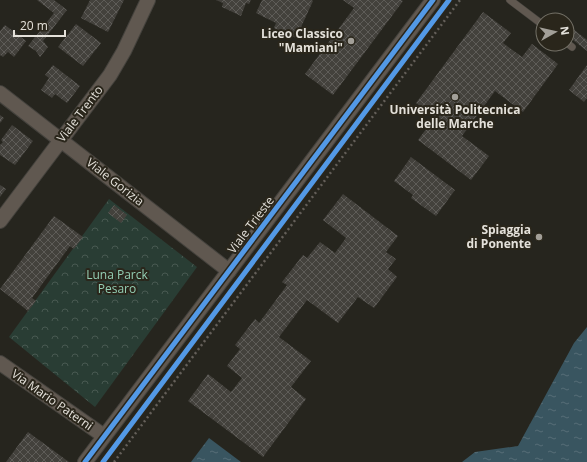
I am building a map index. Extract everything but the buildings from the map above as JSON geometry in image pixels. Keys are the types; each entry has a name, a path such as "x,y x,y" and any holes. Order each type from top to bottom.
{"street":[{"name":"Viale Trento","path":"0,221 110,75 124,51 148,0"},
{"name":"Viale Trieste","path":"85,462 433,0"},
{"name":"Viale Gorizia","path":"0,93 229,271"},
{"name":"Via Mario Paterni","path":"0,363 104,436"}],"lane":[{"path":"510,0 535,19"}],"path":[{"path":"114,462 460,0"}],"green space":[{"name":"Luna Parck Pesaro","path":"109,199 197,267 95,407 9,337"}],"water":[{"path":"587,327 587,462 462,462 475,452 518,446 574,343"},
{"path":"209,438 241,462 191,462"}],"cycle path":[{"path":"85,462 433,0"},
{"path":"103,462 449,0"}],"place":[{"name":"Liceo Classico \"Mamiani\"","path":"351,41"},
{"name":"Università Politecnica delle Marche","path":"455,97"},
{"name":"Spiaggia di Ponente","path":"539,237"}]}
